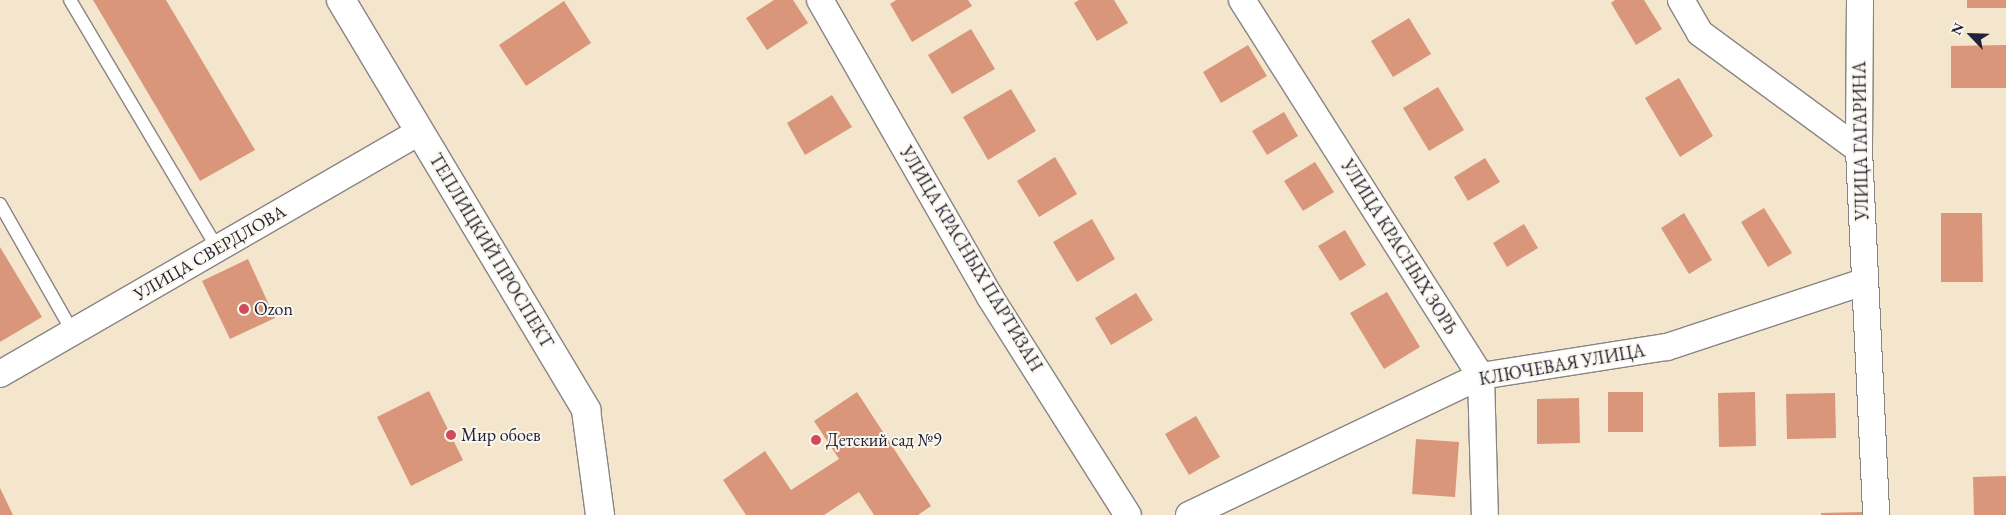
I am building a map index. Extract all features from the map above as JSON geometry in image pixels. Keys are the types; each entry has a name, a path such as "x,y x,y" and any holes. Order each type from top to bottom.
{"main road":[{"name":"ТЕПЛИЦКИЙ ПРОСПЕКТ","path":"341,0 586,410 600,515"}],"street":[{"name":"УЛИЦА КРАСНЫХ ПАРТИЗАН","path":"820,0 990,297 1128,515"},
{"name":"УЛИЦА КРАСНЫХ ЗОРЬ","path":"1242,0 1481,376"},
{"path":"1681,0 1700,32 1859,150"},
{"name":"УЛИЦА ГАГАРИНА","path":"1860,0 1859,150 1876,515"},
{"name":"УЛИЦА СВЕРДЛОВА","path":"0,374 420,132"},
{"name":"КЛЮЧЕВАЯ УЛИЦА","path":"1189,515 1481,376 1666,347 1864,282"},
{"path":"1481,376 1485,515"}],"lane":[{"path":"70,0 218,249"},
{"path":"0,204 72,331"}],"building":[{"path":"93,0 166,0 255,150 200,181"},
{"path":"774,0 793,0 808,23 767,50 746,18"},
{"path":"896,0 968,0 972,6 912,42 890,4"},
{"path":"1079,0 1114,0 1128,23 1097,41 1074,3"},
{"path":"1615,0 1644,0 1662,29 1636,45 1611,3"},
{"path":"1967,0 2006,0 2006,8 1967,8"},
{"path":"564,1 591,43 526,86 499,45"},
{"path":"1409,18 1431,54 1393,77 1371,41"},
{"path":"971,29 995,69 952,94 928,55"},
{"path":"1248,45 1267,76 1221,103 1203,72"},
{"path":"2006,45 2006,88 1951,88 1951,46"},
{"path":"1679,78 1713,136 1680,157 1645,98"},
{"path":"1438,87 1464,130 1429,151 1403,108"},
{"path":"1011,89 1036,131 988,160 963,117"},
{"path":"832,95 852,127 805,155 787,123"},
{"path":"1284,112 1298,136 1267,155 1252,131"},
{"path":"1055,157 1077,194 1039,217 1017,181"},
{"path":"1485,158 1500,182 1468,201 1454,177"},
{"path":"1315,162 1334,192 1303,211 1284,181"},
{"path":"1764,208 1792,253 1768,267 1741,222"},
{"path":"1684,213 1712,260 1689,274 1661,228"},
{"path":"1941,213 1982,213 1983,282 1941,282"},
{"path":"1092,219 1115,259 1077,282 1053,242"},
{"path":"1524,224 1538,248 1507,267 1493,243"},
{"path":"1345,230 1366,265 1340,281 1318,246"},
{"path":"0,247 42,317 0,342"},
{"path":"248,259 275,318 230,339 202,281"},
{"path":"1387,292 1420,347 1384,369 1350,313"},
{"path":"1136,293 1153,320 1111,345 1095,318"},
{"path":"429,391 463,460 411,486 377,417"},
{"path":"857,392 931,506 918,515 874,515 859,492 824,515 746,515 723,480 765,451 791,490 839,459 814,421"},
{"path":"1608,392 1643,392 1643,432 1608,432"},
{"path":"1755,392 1756,446 1719,447 1718,393"},
{"path":"1835,393 1836,438 1787,439 1786,394"},
{"path":"1579,398 1580,443 1537,444 1537,399"},
{"path":"1196,416 1220,457 1189,475 1165,434"},
{"path":"1416,439 1459,442 1455,497 1412,494"},
{"path":"2006,476 2006,515 1974,515 1973,477"},
{"path":"0,488 13,515 0,515"},
{"path":"1863,512 1863,515 1821,515 1821,513"}],"place":[{"name":"Ozon","path":"244,309"},
{"name":"Мир обоев","path":"451,435"},
{"name":"Детский сад №9","path":"816,440"}]}
